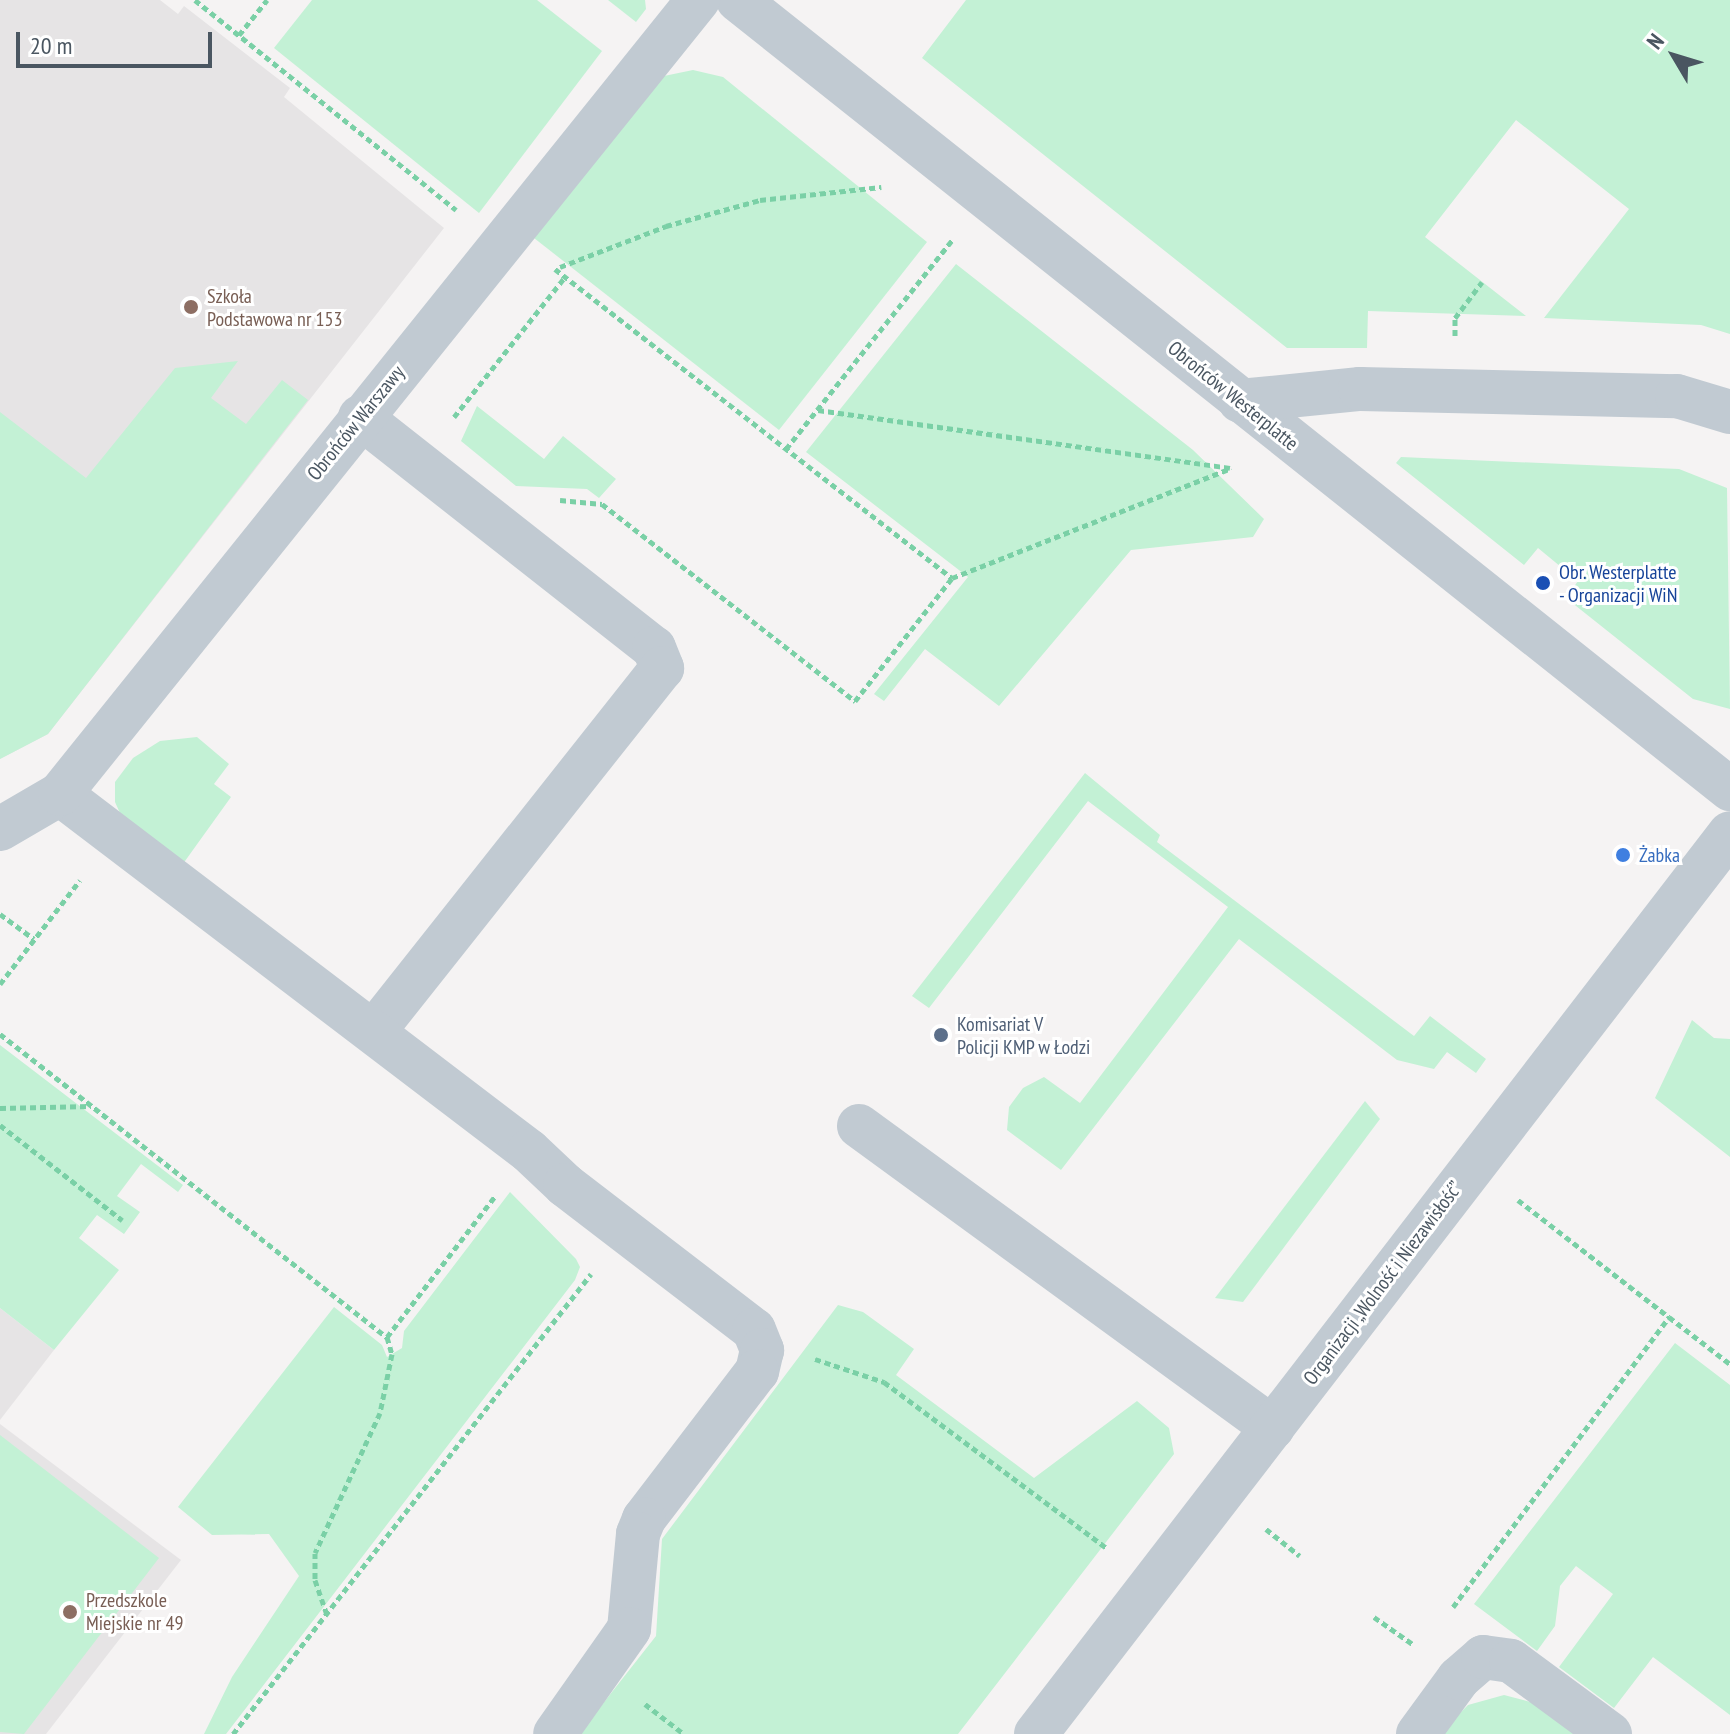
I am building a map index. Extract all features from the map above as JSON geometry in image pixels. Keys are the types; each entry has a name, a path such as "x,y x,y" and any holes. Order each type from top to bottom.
{"street":[{"name":"Obrońców Warszawy","path":"0,829 60,794 698,0"},
{"name":"Obrońców Westerplatte","path":"738,0 1730,789"},
{"path":"1240,401 1360,389 1677,396 1730,412"},
{"path":"360,417 654,648 662,668 374,1032"},
{"path":"60,794 374,1032 754,1330 762,1350 757,1371 644,1519 629,1629 555,1734"},
{"name":"Organizacji „Wolność i Niezawisłość”","path":"1036,1734 1730,833"},
{"path":"859,1126 1273,1428"},
{"path":"1418,1734 1459,1678 1483,1657 1511,1661 1610,1734"}],"path":[{"path":"195,0 505,240 555,269 952,578"},
{"path":"239,35 267,0"},
{"path":"555,269 666,226 760,200 829,189 882,187"},
{"path":"786,449 986,198"},
{"path":"447,425 565,277"},
{"path":"556,500 602,504 855,701 952,578 1231,468 818,410"},
{"path":"0,984 88,871"},
{"path":"0,914 34,939"},
{"path":"0,1034 387,1337 392,1354 380,1413 315,1553 315,1580 327,1614"},
{"path":"0,1108 91,1106"},
{"path":"0,1125 122,1220"},
{"path":"387,1337 501,1188"},
{"path":"1516,1198 1730,1364"},
{"path":"233,1734 600,1262"},
{"path":"1449,1613 1669,1317"},
{"path":"762,1350 780,1348 884,1382 1114,1553"},
{"path":"1263,1526 1300,1556"},
{"path":"1374,1617 1459,1678"}],"shaded area":[{"name":"Szkoła Podstawowa nr 153","path":"0,0 160,0 178,14 184,6 290,88 284,97 444,228 48,734 0,759"},
{"path":"0,1308 54,1350 0,1420"},
{"name":"Przedszkole Miejskie nr 49","path":"0,1424 181,1560 46,1734 0,1734"}],"green space":[{"path":"312,0 537,0 602,51 479,213 274,48"},
{"path":"608,0 645,0 646,9 636,22"},
{"path":"966,0 1730,0 1730,334 1701,325 1544,318 1629,209 1516,120 1425,237 1526,316 1368,311 1367,348 1287,348 922,58"},
{"path":"693,70 723,77 927,242 779,430 534,238 664,76"},
{"path":"956,264 1193,450 1264,519 1253,537 1131,550 999,706 925,649 884,701 874,694 968,577 806,452"},
{"path":"238,361 211,398 246,424 282,380 308,400 48,734 0,759 0,412 86,478 175,368"},
{"path":"477,406 544,459 563,436 616,479 599,498 587,489 516,486 461,441"},
{"path":"1401,457 1679,469 1727,488 1730,709 1693,699 1566,598 1578,581 1538,548 1524,565 1396,463"},
{"path":"197,737 229,764 214,784 231,797 180,868 123,820 115,802 115,782 133,758 160,741"},
{"path":"1085,773 1160,835 1157,842 1414,1036 1430,1016 1486,1059 1476,1073 1447,1052 1434,1069 1397,1060 1239,939 1061,1170 1007,1130 1009,1107 1023,1088 1044,1077 1080,1103 1228,907 1088,801 929,1008 912,996"},
{"path":"1692,1020 1714,1038 1730,1039 1730,1157 1655,1098"},
{"path":"0,1045 183,1185 178,1192 141,1164 117,1196 140,1212 124,1234 97,1215 79,1238 119,1270 54,1350 0,1308"},
{"path":"1365,1101 1380,1119 1243,1302 1215,1298"},
{"path":"510,1192 576,1259 580,1267 575,1280 226,1734 204,1734 232,1677 299,1576 269,1534 212,1535 178,1507 334,1307 382,1345 387,1357 402,1348 404,1331"},
{"path":"838,1305 863,1312 914,1349 896,1375 1034,1478 1137,1401 1169,1428 1174,1454 958,1734 579,1734 656,1636 662,1539"},
{"path":"1675,1343 1730,1385 1730,1715 1653,1657 1614,1708 1559,1667 1613,1594 1576,1566 1560,1586 1555,1626 1537,1651 1474,1604"},
{"name":"Przedszkole Miejskie nr 49","path":"0,1435 159,1558 24,1734 0,1732"},
{"path":"1504,1695 1534,1703 1574,1734 1439,1734 1468,1705"}],"place":[{"name":"Szkoła Podstawowa nr 153","path":"191,307"},
{"name":"Obr. Westerplatte - Organizacji WiN","path":"1543,583"},
{"name":"Żabka","path":"1623,855"},
{"name":"Komisariat V Policji KMP w Łodzi","path":"941,1035"},
{"name":"Przedszkole Miejskie nr 49","path":"70,1612"}]}
